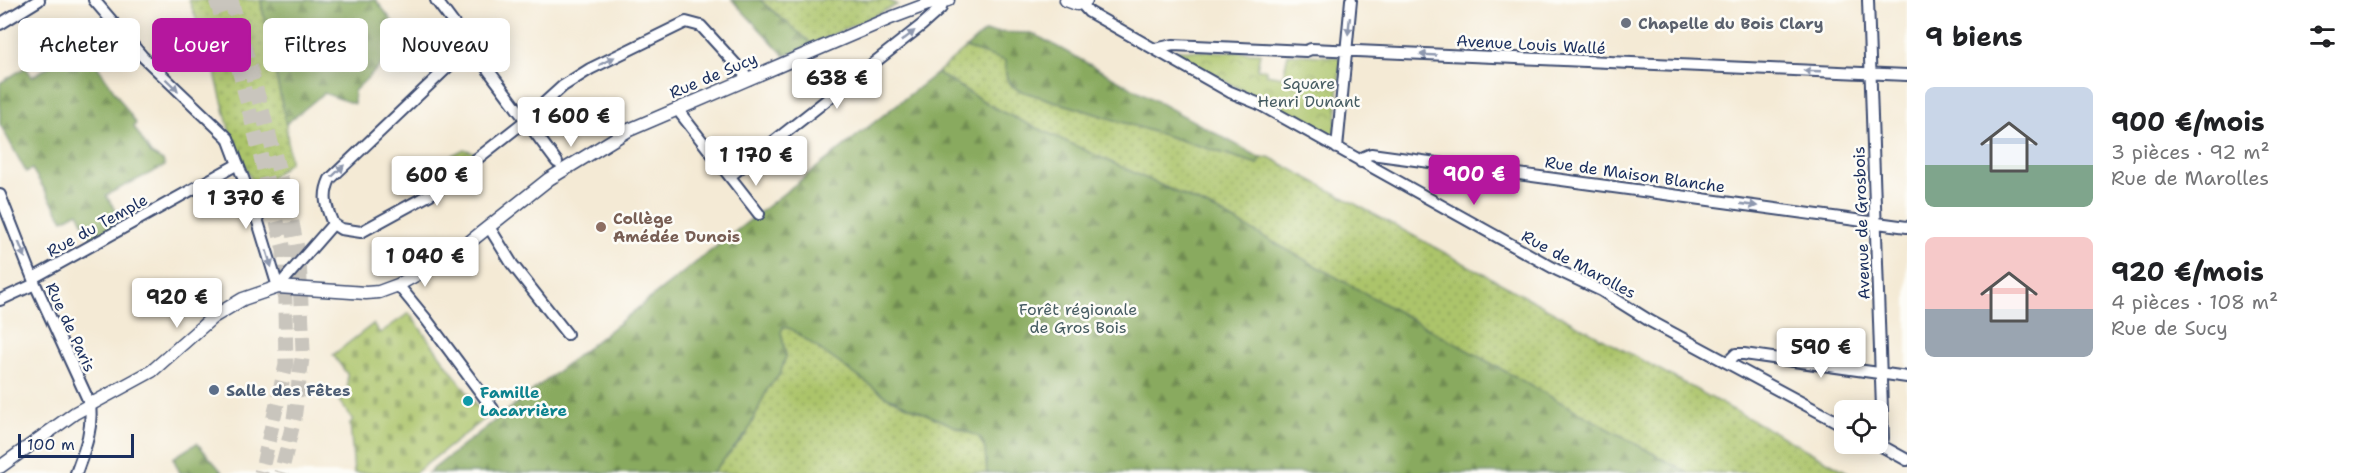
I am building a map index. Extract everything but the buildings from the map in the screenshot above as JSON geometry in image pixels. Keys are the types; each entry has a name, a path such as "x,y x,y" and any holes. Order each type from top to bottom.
{"main road":[{"name":"Rue de Sucy","path":"0,467 90,404 152,371 218,313 243,299 278,287 366,293 379,292 398,285 457,252 540,187 564,174 629,130 888,19 945,0"},
{"path":"1066,0 1072,4 1083,2"}],"street":[{"path":"0,24 39,0"},
{"path":"94,0 142,56 228,138 251,200 278,287"},
{"path":"436,0 449,18"},
{"path":"730,176 922,25 941,8 945,0"},
{"path":"1337,148 1351,0"},
{"name":"Avenue de Grosbois","path":"1868,0 1882,400"},
{"name":"Rue de Marolles","path":"1083,2 1089,12 1230,92 1257,103 1557,270 1602,291 1650,321 1834,420"},
{"path":"443,72 330,179 326,188 326,208 333,224 341,230 361,232 436,191 526,119 563,86 590,69 686,22 701,26 749,79"},
{"name":"Avenue Louis Wallé","path":"1155,49 1173,45 1347,51 1907,75"},
{"path":"490,72 557,162"},
{"path":"677,109 759,214"},
{"name":"Rue de Maison Blanche","path":"1361,162 1371,154 1907,227"},
{"name":"Rue du Temple","path":"0,300 238,164"},
{"name":"Rue de Paris","path":"0,195 34,281 90,404"},
{"path":"278,287 333,224"},
{"path":"489,227 512,264 567,334"},
{"path":"398,285 493,409"},
{"path":"1728,362 1736,354 1744,354 1907,376"},
{"path":"76,473 90,436 92,418 90,404"},
{"path":"1888,449 1907,460"}],"green space":[{"path":"189,0 263,0 261,3 264,18 263,72 275,72 286,124 290,162 256,190 230,133 215,72 251,72 251,18 196,18"},
{"path":"263,0 376,0 390,18 380,18 380,66 354,91 354,104 324,93 286,124 275,72 368,72 368,18 264,18 261,2"},
{"path":"732,0 760,0 812,44 785,56"},
{"path":"760,0 888,0 897,5 812,44"},
{"path":"984,32 1032,33 1261,158 1258,164 1018,90 1007,77 1006,61 966,48"},
{"path":"966,48 1006,61 1007,78 1018,90 1258,164 1261,158 1269,157 1849,473 1688,473 1219,212 998,110 937,73"},
{"name":"Square Henri Dunant","path":"1177,50 1260,53 1257,69 1266,70 1266,74 1283,77 1288,54 1338,57 1341,59 1335,134 1329,138 1176,54"},
{"path":"18,72 29,72 32,77 40,72 101,72 136,123 134,127 151,154 163,161 165,166 106,195 123,223 92,240 78,212 63,220 32,169 26,172 0,124 0,83"},
{"name":"Forêt régionale de Gros Bois","path":"937,73 998,110 1219,212 1688,473 987,473 985,449 979,437 887,397 791,329 783,327 781,332 786,356 780,374 768,388 747,433 712,473 428,473"},
{"path":"464,149 478,154 438,179 439,162"},
{"path":"409,313 486,418 415,473 354,473 350,423 353,420 339,401 348,394 347,374 333,355 373,324 380,333"},
{"path":"783,327 791,329 887,397 979,437 985,449 987,473 712,473 747,433 768,388 780,374 786,356 781,332"},
{"path":"197,443 223,473 180,473 173,458"}],"tunnel":[{"path":"216,0 238,65 284,250 286,365 261,473"},
{"path":"231,0 288,203 299,258 303,351 294,419 281,473"}],"place":[{"name":"Chapelle du Bois Clary","path":"1626,23"},
{"name":"Collège Amédée Dunois","path":"601,227"},
{"name":"Salle des Fêtes","path":"214,390"},
{"name":"Famille Lacarrière","path":"468,401"}]}
